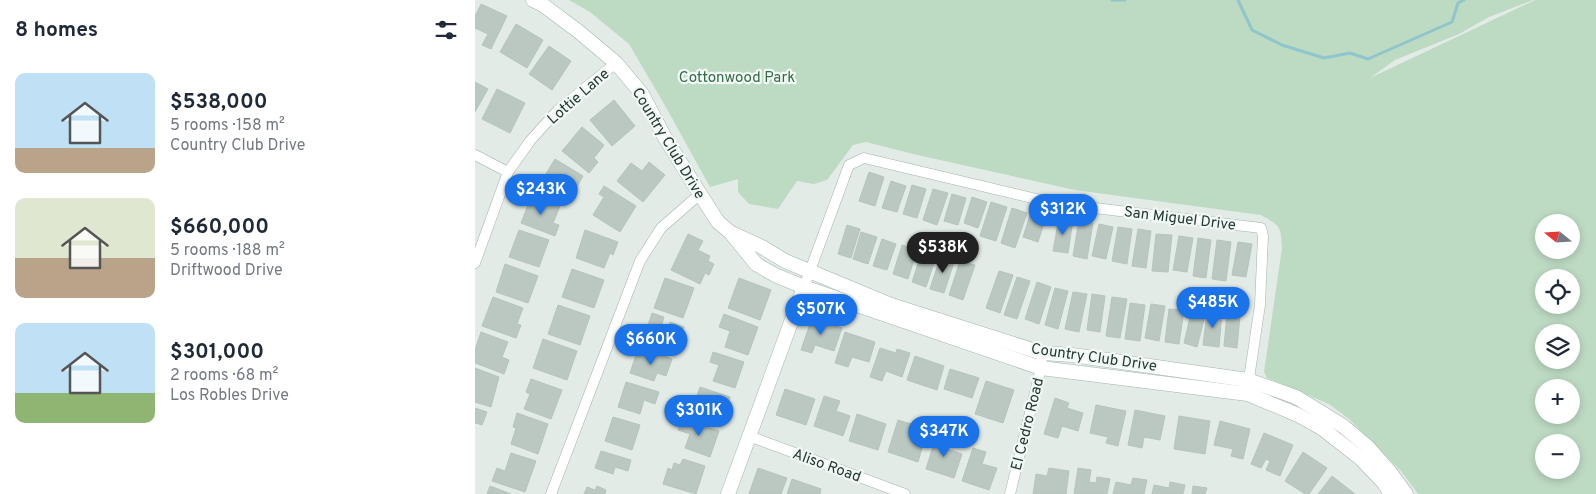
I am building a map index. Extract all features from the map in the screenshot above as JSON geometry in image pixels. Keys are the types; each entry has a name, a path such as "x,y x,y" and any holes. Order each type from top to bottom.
{"street":[{"name":"Country Club Drive","path":"533,0 543,5 578,31 616,63 642,94 664,136 718,222 731,233 756,264 775,275 804,287 1041,368 1248,387 1323,429 1360,458 1391,494"},
{"name":"Lottie Lane","path":"475,264 509,172 530,141 558,110 616,63"},
{"path":"475,155 509,172"},
{"name":"San Miguel Drive","path":"810,271 849,166 864,158 1053,202 1261,228 1263,236 1259,305 1248,387"},
{"path":"551,494 640,261 661,228 700,194"},
{"name":"Country Club Drive","path":"731,233 762,247 785,261 891,305 1042,353 1071,355 1296,397 1343,426 1368,447 1406,494"},
{"path":"728,494 810,271"},
{"name":"El Cedro Road","path":"1010,494 1041,368 1042,353"},
{"name":"Aliso Road","path":"749,436 905,494"}],"green space":[{"name":"Cottonwood Park","path":"569,0 1533,0 1489,17 1459,34 1395,60 1370,78 1535,0 1596,0 1596,494 1418,494 1401,471 1349,419 1329,404 1267,378 1264,372 1282,248 1278,227 1261,215 1075,190 866,142 853,145 827,180 814,184 797,181 778,209 749,204 738,192 738,179 710,187 629,44 590,12"}],"building":[{"path":"481,4 507,16 491,49 482,45 488,34 475,28 475,16"},
{"path":"516,24 543,40 527,68 500,52"},
{"path":"549,46 571,61 552,90 529,74"},
{"path":"475,82 488,89 475,112"},
{"path":"497,89 525,103 510,133 482,119"},
{"path":"614,100 635,126 612,146 590,120"},
{"path":"582,127 604,145 594,158 598,162 589,173 562,151"},
{"path":"555,159 583,176 568,203 539,185"},
{"path":"649,162 665,175 643,202 617,181 631,163 642,171"},
{"path":"869,172 884,177 875,206 859,201"},
{"path":"891,181 906,186 897,212 882,208"},
{"path":"912,185 926,189 917,218 903,214"},
{"path":"604,186 636,206 620,232 593,215 604,197 599,194"},
{"path":"933,189 948,193 937,225 923,220"},
{"path":"952,194 966,198 958,225 944,221"},
{"path":"532,195 560,206 553,223 559,225 555,236 521,223"},
{"path":"972,197 987,202 978,228 964,223"},
{"path":"991,202 1007,207 996,241 980,236"},
{"path":"1012,208 1027,213 1015,248 1001,243"},
{"path":"1031,212 1046,217 1038,242 1023,237"},
{"path":"1059,218 1073,220 1068,253 1053,251"},
{"path":"1079,220 1093,223 1087,259 1073,256"},
{"path":"1099,224 1113,227 1106,259 1092,256"},
{"path":"847,225 860,229 851,258 838,254"},
{"path":"1118,227 1132,229 1127,264 1112,261"},
{"path":"1138,229 1151,231 1146,268 1132,266"},
{"path":"519,230 549,240 539,267 509,257"},
{"path":"585,230 618,242 613,255 610,253 604,268 576,258"},
{"path":"861,232 877,237 868,264 853,259"},
{"path":"688,234 703,241 698,250 710,256 708,261 714,264 709,275 705,273 700,284 671,270"},
{"path":"1156,234 1172,235 1168,272 1152,271"},
{"path":"1179,236 1193,238 1187,272 1173,270"},
{"path":"1198,238 1211,240 1206,278 1193,276"},
{"path":"882,239 896,244 887,270 873,266"},
{"path":"1217,240 1231,242 1226,281 1212,279"},
{"path":"1238,242 1252,244 1246,277 1232,275"},
{"path":"902,245 917,250 908,279 893,274"},
{"path":"923,249 937,254 926,287 912,282"},
{"path":"941,255 955,259 944,293 930,289"},
{"path":"960,261 975,265 963,300 949,295"},
{"path":"505,264 538,276 528,303 496,292"},
{"path":"572,269 604,280 594,308 562,297"},
{"path":"999,271 1013,275 1000,313 986,308"},
{"path":"1017,277 1030,281 1017,319 1004,315"},
{"path":"665,278 694,288 683,318 654,308"},
{"path":"739,278 771,290 760,320 728,308"},
{"path":"1037,282 1051,287 1039,324 1025,319"},
{"path":"1055,288 1068,291 1058,329 1045,325"},
{"path":"1073,292 1087,294 1079,332 1065,329"},
{"path":"1092,294 1105,296 1100,332 1087,330"},
{"path":"493,297 523,308 517,324 521,325 516,338 482,326"},
{"path":"1112,297 1127,299 1120,338 1106,336"},
{"path":"1130,303 1145,305 1140,341 1125,339"},
{"path":"1151,304 1165,306 1159,341 1145,338"},
{"path":"558,305 590,316 580,345 548,334"},
{"path":"1169,309 1184,310 1179,344 1165,342"},
{"path":"1207,312 1222,313 1219,347 1203,345"},
{"path":"652,313 664,317 661,327 668,329 670,322 684,327 676,352 643,341"},
{"path":"1191,313 1205,316 1197,347 1184,343"},
{"path":"724,314 758,327 748,355 725,347 730,331 719,327"},
{"path":"1227,314 1240,315 1237,348 1224,346"},
{"path":"812,318 842,328 834,351 815,345 812,353 801,350"},
{"path":"481,332 508,342 502,357 509,360 504,374 475,363 475,350"},
{"path":"845,332 875,342 869,362 852,357 848,367 835,363"},
{"path":"543,339 577,351 567,380 533,368"},
{"path":"880,348 896,353 897,349 910,353 902,377 886,371 882,381 870,377"},
{"path":"637,352 652,357 653,352 672,359 666,376 657,373 654,381 630,373"},
{"path":"713,352 744,362 735,388 713,381 719,365 710,362"},
{"path":"915,356 944,366 937,390 907,380"},
{"path":"475,368 499,377 491,407 475,402"},
{"path":"950,369 979,378 972,398 944,389"},
{"path":"531,379 562,390 551,419 524,409 530,394 526,392"},
{"path":"986,381 1014,390 1003,423 975,414"},
{"path":"626,382 659,392 655,404 644,400 640,414 618,407"},
{"path":"700,387 730,397 721,424 691,414"},
{"path":"785,389 815,399 806,425 776,415"},
{"path":"824,396 840,401 836,411 850,416 843,436 814,426"},
{"path":"1055,398 1069,403 1067,408 1083,413 1078,431 1062,426 1058,438 1044,434"},
{"path":"1096,405 1126,411 1118,446 1106,443 1108,437 1090,433"},
{"path":"475,408 487,412 482,425 475,424"},
{"path":"1135,410 1165,416 1160,440 1144,437 1142,448 1128,445"},
{"path":"517,413 548,424 538,454 511,444 516,428 513,427"},
{"path":"857,414 886,424 878,450 849,441"},
{"path":"1179,416 1210,421 1205,454 1174,449"},
{"path":"613,417 640,425 632,450 605,441"},
{"path":"682,419 719,431 710,457 685,448 690,434 678,430"},
{"path":"898,420 911,424 908,435 924,441 918,462 888,452"},
{"path":"1220,421 1250,429 1243,459 1231,456 1233,449 1214,445"},
{"path":"1264,433 1293,445 1280,476 1266,470 1270,461 1266,459 1261,468 1251,464"},
{"path":"937,434 950,439 947,449 962,454 954,478 926,469"},
{"path":"973,448 986,452 982,464 997,468 989,490 962,481"},
{"path":"601,451 631,460 628,471 615,467 613,474 595,468"},
{"path":"1303,452 1327,468 1309,494 1305,494 1285,481"},
{"path":"511,453 536,461 525,492 492,481 497,468 505,471"},
{"path":"683,459 705,466 696,494 663,484 668,468 672,470 674,463 680,465"},
{"path":"758,468 787,478 781,494 749,494"},
{"path":"1049,468 1069,471 1066,494 1033,494 1036,474 1047,476"},
{"path":"1078,468 1091,470 1089,482 1096,483 1097,477 1110,479 1107,494 1074,494"},
{"path":"1332,476 1355,494 1318,494"},
{"path":"1133,478 1147,480 1144,494 1113,494 1116,482 1131,485"},
{"path":"792,479 821,489 820,494 787,494"},
{"path":"1170,482 1185,485 1183,494 1152,494 1154,485 1169,488"},
{"path":"490,486 511,494 487,494"},
{"path":"597,486 606,490 605,494 584,494 587,487 595,490"},
{"path":"1193,486 1207,488 1205,494 1192,494"}],"waterway":[{"path":"1112,0 1125,0"},
{"path":"1238,0 1252,30 1282,45 1324,58 1350,53 1368,59 1452,22 1458,3 1464,0"}]}
